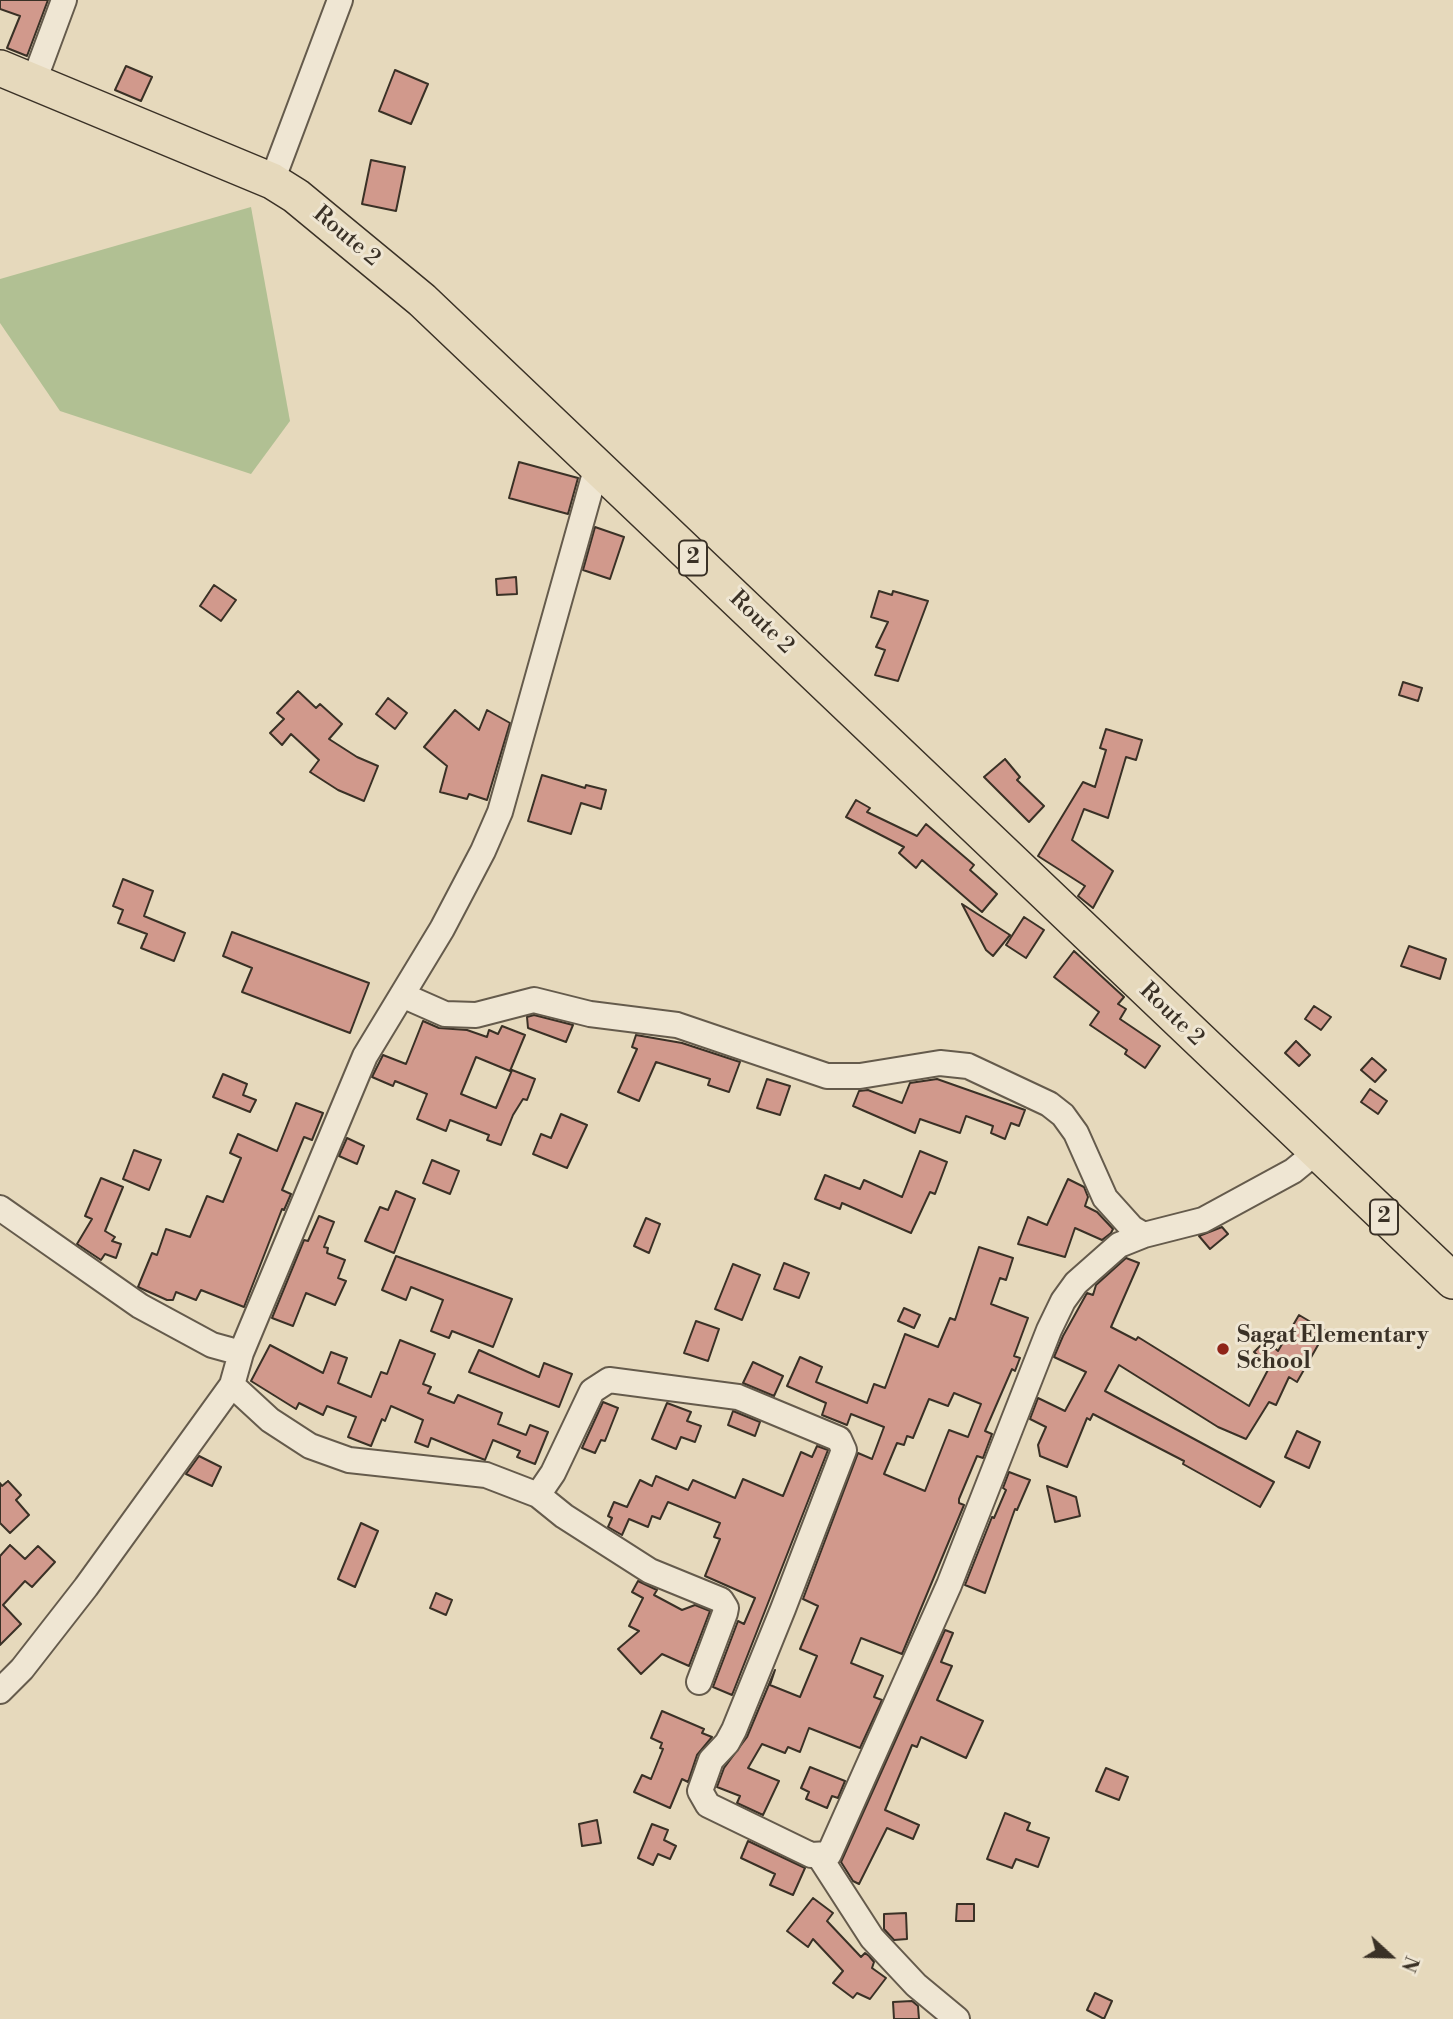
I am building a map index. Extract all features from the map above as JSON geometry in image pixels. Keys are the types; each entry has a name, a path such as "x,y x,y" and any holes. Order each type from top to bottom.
{"highway":[{"name":"Route 2","path":"0,68 272,181 296,196 422,300 1453,1282"}],"street":[{"path":"34,81 64,0"},
{"path":"272,181 340,0"},
{"path":"0,1691 22,1669 86,1587 232,1385 241,1353 365,1056 483,852 499,813 597,466"},
{"path":"402,995 445,1014 476,1015 534,1000 590,1014 677,1025 827,1076 860,1076 940,1063 968,1066 1049,1104 1063,1115 1076,1133 1105,1198 1132,1228 1144,1235"},
{"path":"819,1856 832,1852 892,1706 924,1643 1063,1301 1076,1283 1119,1245 1144,1235 1203,1220 1293,1171 1315,1153"},
{"path":"0,1209 139,1306 212,1345 241,1353"},
{"path":"538,1495 553,1474 592,1391 608,1380 738,1397 839,1439 843,1444 842,1456 741,1714 727,1743 711,1760 700,1791 708,1805 819,1856 872,1938 916,1985 957,2019"},
{"path":"232,1385 270,1420 310,1446 349,1460 445,1468 486,1475 538,1495 629,1560 715,1596 724,1604 725,1613 699,1682"}],"green space":[{"path":"251,207 290,421 251,474 60,411 0,323 0,279"}],"building":[{"path":"0,0 48,0 27,56 7,48 20,16 0,9"},
{"path":"126,66 152,77 141,101 115,90"},
{"path":"395,70 428,84 411,124 379,111"},
{"path":"371,160 405,167 396,211 362,204"},
{"path":"519,462 578,478 568,514 509,498"},
{"path":"595,527 624,537 610,579 583,570"},
{"path":"516,577 517,594 497,595 496,579"},
{"path":"214,585 236,600 221,621 200,606"},
{"path":"879,591 892,595 893,591 928,601 898,681 875,675 885,650 876,647 888,622 871,617"},
{"path":"1403,682 1422,688 1418,701 1399,695"},
{"path":"298,691 316,708 320,704 342,724 329,739 357,757 378,766 364,801 338,790 310,772 319,760 291,734 282,745 270,733 284,719 277,713"},
{"path":"388,698 407,713 395,729 376,714"},
{"path":"455,710 479,730 487,710 510,723 487,800 469,794 467,799 440,792 447,766 424,747"},
{"path":"1106,729 1142,740 1136,760 1126,757 1108,818 1084,809 1072,840 1113,871 1093,908 1078,896 1085,886 1038,856 1083,782 1095,787 1106,750 1100,748"},
{"path":"1005,759 1020,777 1017,780 1044,806 1029,822 984,777"},
{"path":"542,775 585,788 586,785 606,790 601,809 581,803 571,834 528,821"},
{"path":"856,800 870,808 867,812 917,836 926,824 974,865 970,870 997,894 982,912 922,860 916,868 899,853 904,847 846,817"},
{"path":"123,879 153,891 144,916 185,933 174,961 141,948 147,934 118,923 123,910 113,906"},
{"path":"962,904 1010,935 993,956 986,950"},
{"path":"1024,917 1044,930 1026,958 1006,945"},
{"path":"232,932 369,983 350,1033 242,992 252,968 223,956"},
{"path":"1409,946 1446,959 1440,979 1401,966"},
{"path":"1074,951 1124,997 1118,1004 1126,1009 1120,1019 1160,1046 1145,1068 1125,1054 1127,1050 1090,1025 1099,1012 1054,977"},
{"path":"1314,1006 1331,1017 1321,1030 1305,1019"},
{"path":"534,1015 573,1025 566,1042 528,1028 527,1017"},
{"path":"423,1021 439,1028 467,1030 487,1037 489,1030 498,1034 502,1026 525,1035 510,1071 476,1057 461,1094 496,1108 512,1070 535,1079 527,1100 523,1099 513,1115 501,1145 487,1140 489,1135 450,1120 446,1131 417,1119 427,1094 395,1081 393,1086 372,1077 383,1055 406,1064"},
{"path":"636,1035 682,1043 740,1062 729,1092 708,1085 710,1079 656,1062 639,1101 618,1092 637,1049 632,1047"},
{"path":"1296,1041 1310,1055 1299,1066 1285,1053"},
{"path":"1372,1058 1386,1070 1375,1082 1361,1070"},
{"path":"223,1074 247,1084 243,1095 256,1100 250,1112 213,1097"},
{"path":"767,1079 790,1086 780,1115 757,1108"},
{"path":"937,1079 1025,1110 1019,1126 1011,1123 1005,1139 991,1133 993,1126 966,1116 960,1133 920,1119 915,1133 853,1106 859,1091 868,1090 902,1103 910,1083"},
{"path":"1370,1089 1387,1101 1378,1114 1361,1102"},
{"path":"296,1103 323,1113 312,1140 304,1137 282,1190 291,1194 284,1210 282,1209 244,1307 201,1290 196,1300 176,1292 173,1300 167,1300 138,1287 152,1253 157,1255 166,1229 190,1237 207,1196 223,1202 241,1158 230,1153 238,1134 277,1151"},
{"path":"561,1114 587,1125 567,1168 533,1154 541,1134 551,1138"},
{"path":"347,1138 364,1146 357,1164 339,1156"},
{"path":"134,1150 161,1160 149,1190 123,1179"},
{"path":"920,1151 947,1162 935,1194 930,1192 911,1233 842,1203 840,1209 815,1199 825,1175 860,1189 864,1180 902,1197"},
{"path":"432,1160 459,1171 450,1194 423,1183"},
{"path":"101,1178 123,1187 105,1231 115,1237 112,1241 121,1244 116,1258 105,1254 101,1260 77,1244 92,1219 85,1216"},
{"path":"1068,1179 1084,1187 1088,1197 1085,1206 1097,1212 1113,1229 1111,1233 1102,1240 1075,1228 1065,1257 1018,1244 1028,1217 1047,1225"},
{"path":"396,1191 415,1199 394,1253 365,1241 380,1207 388,1210"},
{"path":"319,1216 334,1222 324,1247 328,1248 327,1253 345,1260 338,1278 346,1281 335,1305 306,1293 293,1326 272,1318 304,1240 308,1241"},
{"path":"646,1218 660,1224 649,1253 634,1246"},
{"path":"1222,1227 1228,1234 1210,1249 1199,1236"},
{"path":"979,1247 1013,1258 1006,1280 1000,1278 991,1304 1028,1318 1014,1356 1020,1358 1015,1371 1012,1369 985,1431 992,1434 983,1458 977,1456 959,1499 959,1503 964,1505 902,1654 861,1638 851,1663 883,1676 874,1697 882,1700 860,1748 809,1728 800,1752 788,1747 785,1753 762,1744 748,1768 779,1781 763,1815 737,1803 740,1796 717,1787 724,1768 747,1737 775,1670 770,1685 800,1697 817,1656 800,1649 818,1606 803,1599 858,1453 872,1459 884,1427 851,1414 847,1425 822,1415 826,1403 787,1386 800,1357 822,1367 816,1382 867,1403 874,1384 885,1388 905,1334 938,1347 950,1318 955,1320","holes":["954,1393 981,1404 968,1437 949,1430 925,1491 884,1474 897,1443 904,1445 907,1436 913,1438 929,1399 948,1406"]},
{"path":"396,1256 512,1299 493,1347 452,1331 449,1338 431,1331 443,1300 411,1287 406,1300 382,1290"},
{"path":"1126,1258 1139,1263 1111,1327 1136,1340 1138,1337 1249,1406 1270,1366 1254,1352 1266,1340 1278,1351 1299,1315 1326,1331 1297,1382 1289,1377 1276,1405 1269,1402 1246,1439 1218,1427 1119,1365 1105,1391 1274,1482 1260,1507 1183,1464 1184,1461 1093,1414 1090,1420 1087,1418 1067,1467 1040,1456 1038,1445 1046,1427 1030,1419 1038,1398 1065,1411 1086,1372 1054,1357 1063,1336 1087,1293 1093,1295 1096,1285"},
{"path":"784,1263 809,1273 799,1298 774,1289"},
{"path":"733,1264 760,1275 742,1320 715,1309"},
{"path":"904,1308 920,1315 914,1328 898,1321"},
{"path":"696,1321 719,1329 708,1361 684,1353"},
{"path":"400,1340 435,1354 423,1384 431,1387 428,1393 454,1403 458,1395 502,1413 498,1424 526,1435 530,1425 548,1432 535,1464 517,1457 520,1451 493,1440 485,1460 431,1438 428,1447 415,1442 423,1420 391,1406 385,1421 382,1419 371,1446 348,1437 356,1417 327,1406 323,1415 299,1403 296,1409 251,1381 270,1345 323,1373 331,1352 347,1358 338,1383 371,1397 381,1372 387,1374"},
{"path":"479,1350 539,1377 544,1363 572,1374 559,1407 469,1372"},
{"path":"753,1362 783,1376 774,1396 743,1383"},
{"path":"603,1402 618,1408 605,1441 601,1440 595,1453 582,1448"},
{"path":"667,1403 691,1412 687,1421 701,1426 695,1442 681,1437 676,1449 652,1439"},
{"path":"733,1411 760,1422 755,1436 728,1425"},
{"path":"1297,1431 1320,1442 1309,1468 1285,1457"},
{"path":"817,1446 828,1450 732,1695 713,1687 738,1621 744,1624 755,1598 705,1576 720,1539 714,1537 720,1523 668,1502 660,1519 652,1516 648,1527 629,1519 622,1535 608,1527 612,1518 608,1516 614,1502 627,1507 640,1480 652,1486 656,1476 688,1490 693,1480 735,1498 743,1479 783,1496 801,1452 812,1457"},
{"path":"199,1456 221,1467 212,1486 186,1474"},
{"path":"1009,1472 1030,1480 1017,1510 1015,1509 985,1593 965,1585 992,1517 994,1518 1006,1490 1003,1488"},
{"path":"8,1481 21,1495 16,1500 29,1515 10,1533 0,1523 0,1483 2,1486"},
{"path":"1047,1486 1076,1497 1080,1516 1055,1522"},
{"path":"361,1523 378,1531 355,1587 338,1579"},
{"path":"10,1545 25,1559 38,1546 55,1562 32,1587 25,1581 3,1605 21,1624 0,1645 0,1556"},
{"path":"638,1581 657,1590 654,1595 682,1610 695,1605 710,1611 689,1666 662,1654 641,1674 618,1649 639,1631 629,1626 643,1598 632,1592"},
{"path":"436,1593 452,1600 446,1615 430,1608"},
{"path":"945,1630 953,1633 941,1662 952,1666 937,1700 983,1721 966,1758 921,1737 917,1747 912,1745 885,1810 919,1825 913,1839 887,1828 859,1884 853,1881 841,1862"},
{"path":"662,1711 704,1729 702,1733 712,1737 697,1755 688,1782 682,1779 670,1808 634,1792 642,1775 651,1779 663,1749 660,1748 662,1743 651,1738"},
{"path":"810,1767 845,1781 838,1798 832,1796 827,1808 806,1799 809,1792 801,1788"},
{"path":"1106,1768 1128,1777 1119,1800 1096,1791"},
{"path":"1005,1813 1030,1823 1027,1830 1049,1838 1038,1867 1016,1859 1012,1868 987,1859"},
{"path":"597,1820 601,1843 582,1846 579,1824"},
{"path":"652,1824 668,1830 664,1840 676,1846 670,1859 658,1854 653,1865 638,1858"},
{"path":"748,1841 805,1868 793,1895 770,1885 775,1874 741,1858"},
{"path":"813,1898 833,1913 827,1921 861,1957 865,1953 869,1956 874,1962 872,1968 886,1978 870,1999 857,1993 853,1998 833,1983 843,1971 813,1939 808,1947 787,1931"},
{"path":"957,1904 974,1904 974,1921 956,1921"},
{"path":"906,1913 907,1939 894,1940 884,1929 884,1914"},
{"path":"1095,1993 1112,2001 1104,2019 1087,2010"},
{"path":"912,2001 918,2006 919,2019 894,2019 893,2002"}],"place":[{"name":"Sagat Elementary School","path":"1223,1349"}]}
